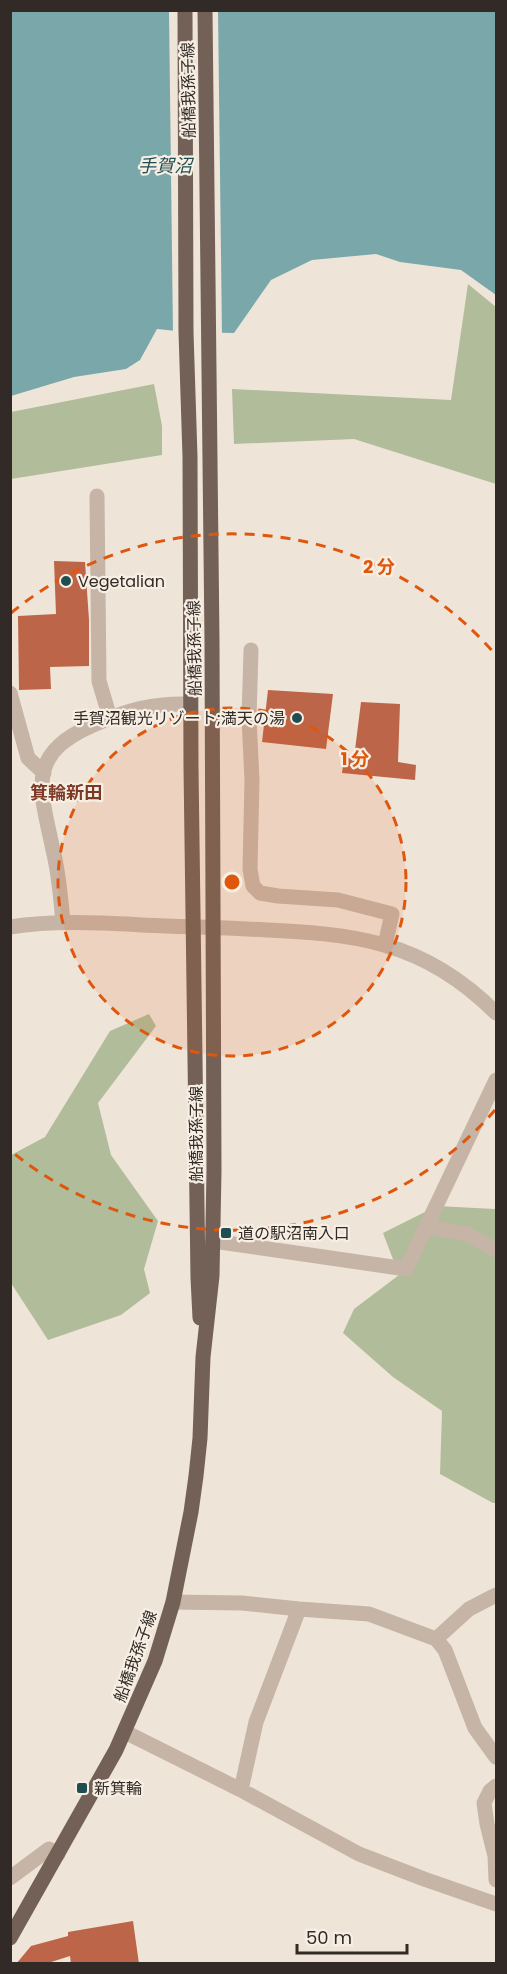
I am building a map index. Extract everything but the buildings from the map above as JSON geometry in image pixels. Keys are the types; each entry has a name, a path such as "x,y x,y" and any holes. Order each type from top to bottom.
{"main road":[{"name":"船橋我孫子線","path":"185,10 190,704 198,1278 203,1357"},
{"name":"船橋我孫子線","path":"10,1938 125,1732 155,1661 173,1602 191,1512 200,1438 203,1357 212,1276 213,1241 214,927 205,10"}],"street":[{"path":"97,496 99,681 110,718"},
{"path":"251,650 250,869 253,886 260,893 338,900 392,914 385,945"},
{"path":"10,693 28,758 44,772"},
{"path":"63,923 54,851 40,785 48,758 57,747 78,732 110,718 134,709 165,704 190,704"},
{"path":"10,927 63,923 193,926 340,935 385,945 414,955 441,969 472,990 496,1013"},
{"path":"213,1241 406,1269 496,1080"},
{"path":"426,1226 467,1234 496,1250"},
{"path":"436,1639 469,1609 496,1594"},
{"path":"173,1602 243,1603 369,1614 436,1639 445,1650 475,1728 496,1757"},
{"path":"241,1790 256,1722 299,1609"},
{"path":"125,1732 241,1790 359,1854 424,1879 496,1900"},
{"path":"496,1786 490,1791 484,1803 495,1856 496,1880"},
{"path":"10,1878 49,1849 58,1854"}],"green space":[{"path":"468,284 496,307 496,484 354,439 234,444 232,389 451,400"},
{"path":"154,384 162,426 162,455 11,479 11,412"},
{"path":"149,1014 156,1026 98,1103 111,1155 158,1221 144,1269 150,1293 121,1315 48,1340 11,1283 11,1155 45,1137 110,1031"},
{"path":"437,1206 495,1209 496,1211 496,1503 440,1474 442,1411 393,1377 343,1333 354,1309 399,1275 383,1233"}],"water":[{"name":"手賀沼","path":"11,11 496,11 496,295 461,270 400,262 376,254 312,260 271,280 234,333 157,329 140,360 126,369 74,377 11,396"}],"pier":[{"path":"169,11 218,11 222,336 173,334"}],"place":[{"name":"Vegetalian","path":"66,581"},
{"name":"手賀沼観光リゾート;満天の湯","path":"297,718"},
{"name":"道の駅沼南入口","path":"226,1233"},
{"name":"新箕輪","path":"82,1788"}],"district":[{"name":"箕輪新田","path":"66,793"}]}
